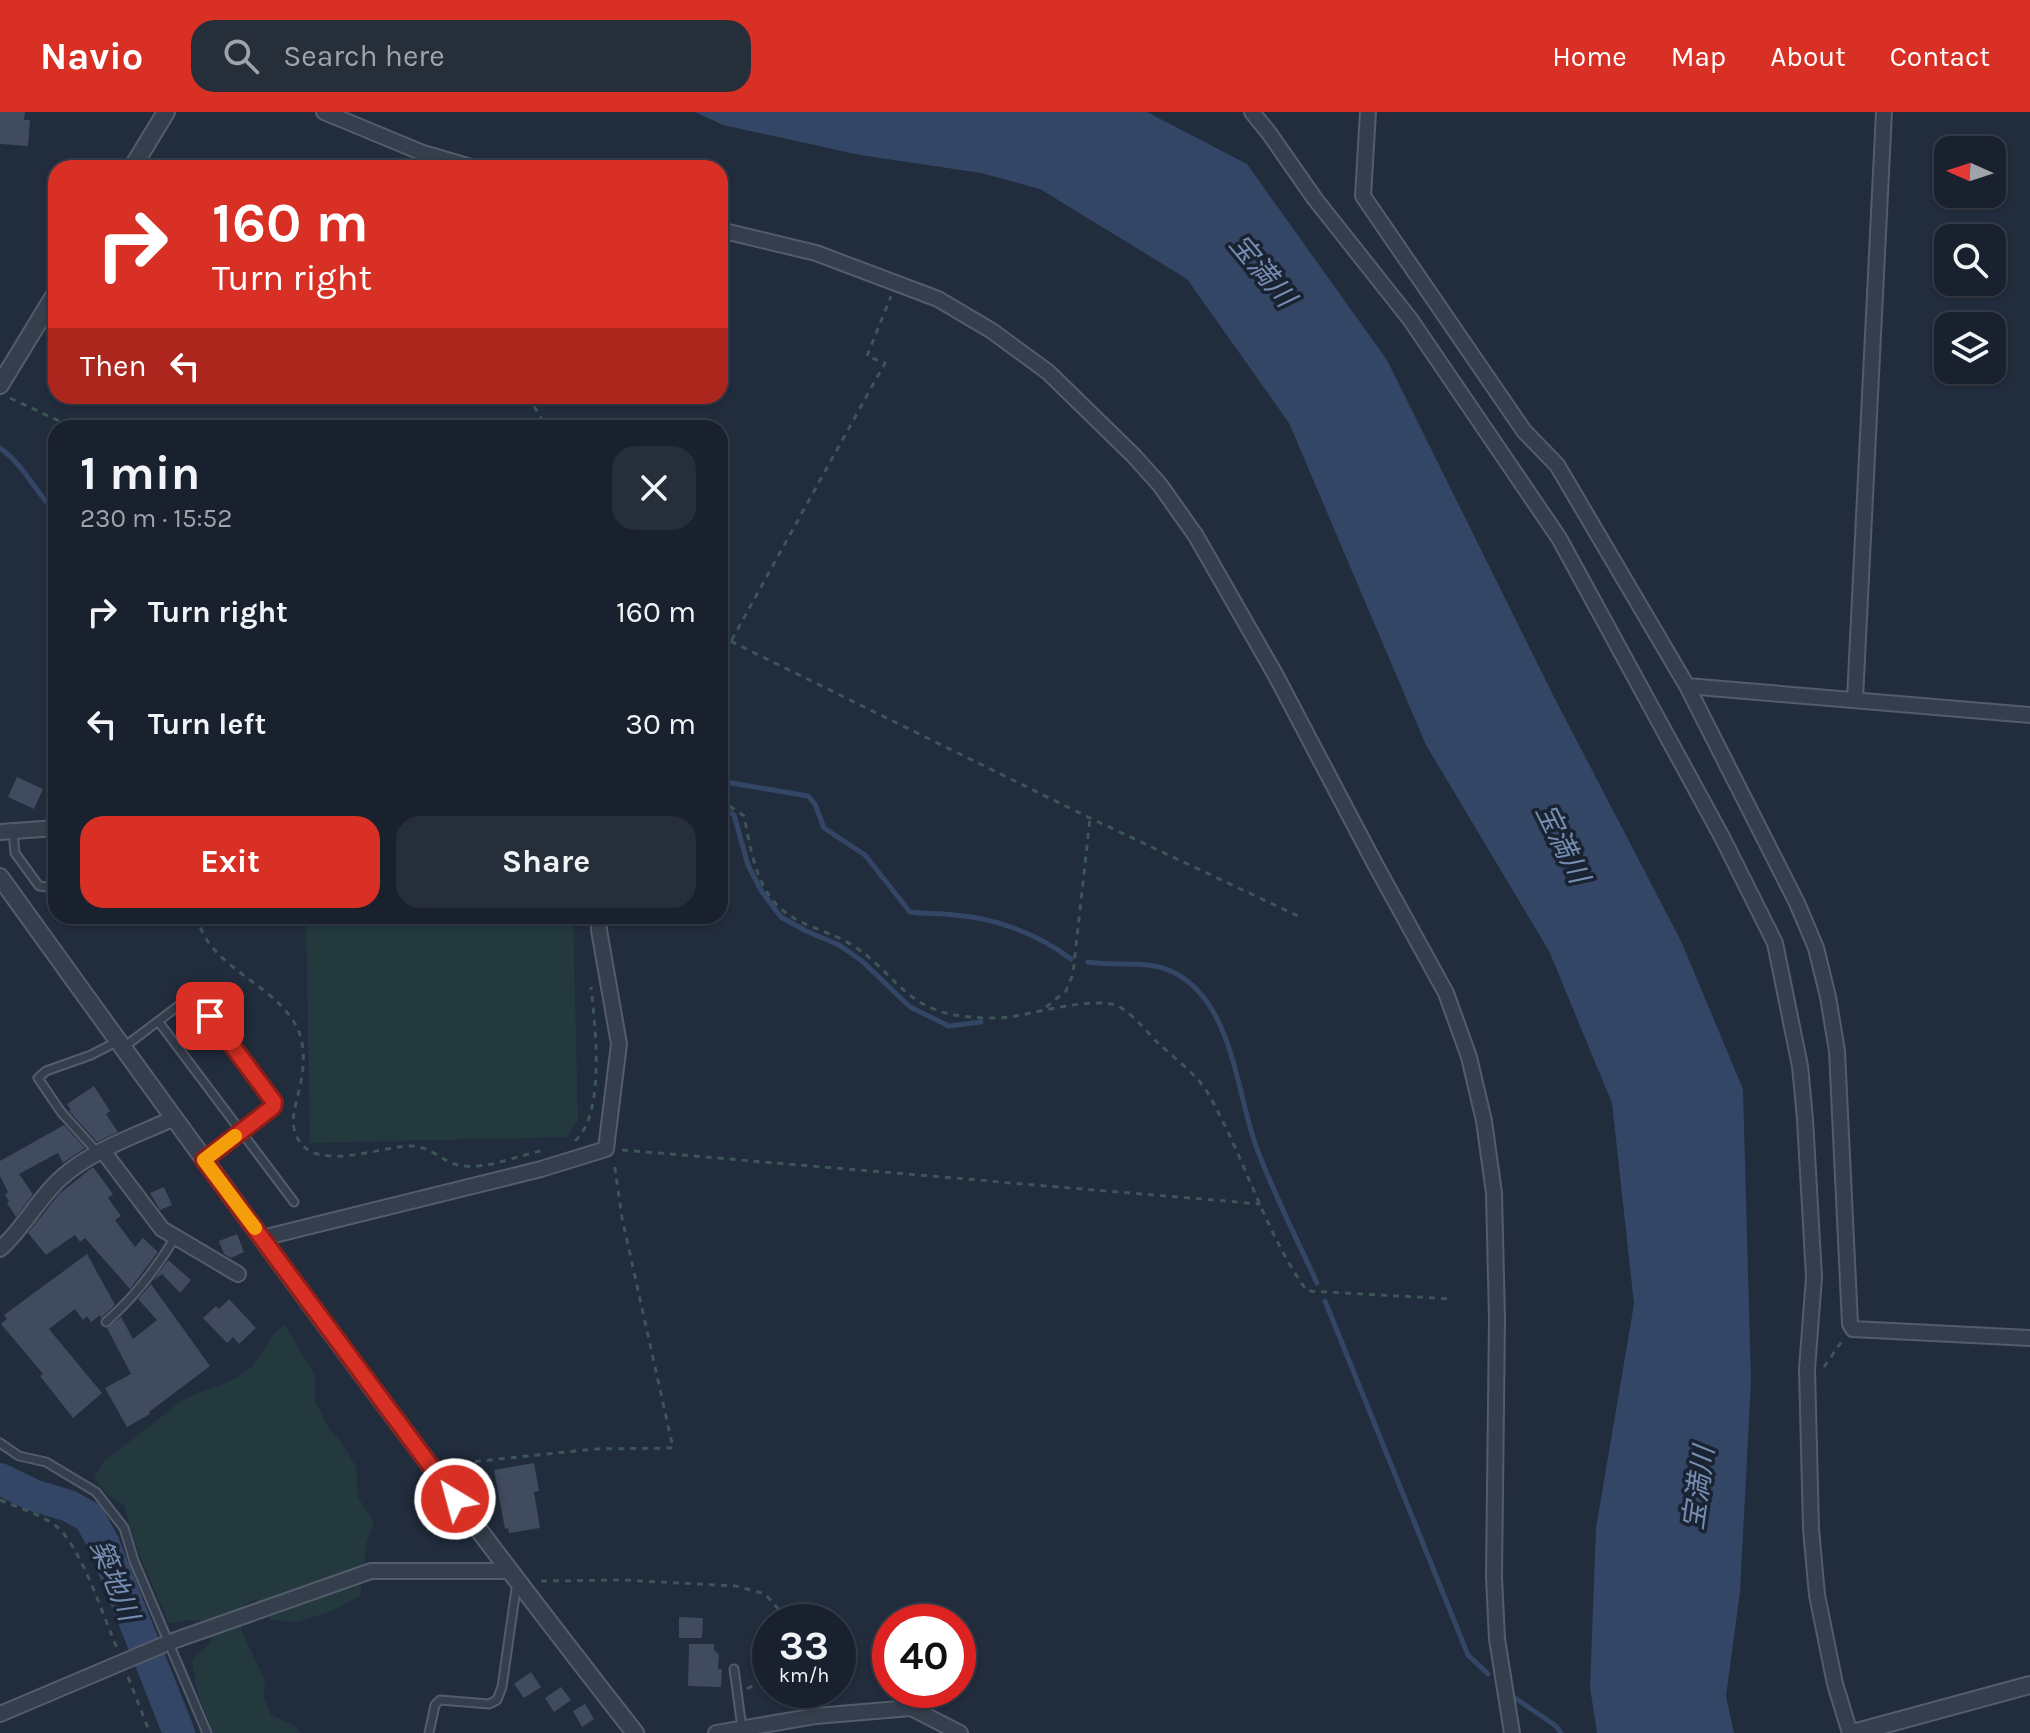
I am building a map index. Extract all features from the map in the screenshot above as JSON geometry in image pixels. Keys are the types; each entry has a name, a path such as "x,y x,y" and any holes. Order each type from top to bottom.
{"street":[{"path":"137,160 166,112"},
{"path":"324,112 447,160"},
{"path":"1252,112 1291,168 1410,319 1559,538 1722,837 1775,943 1800,1066 1805,1119 1814,1277 1807,1369 1812,1542 1817,1595 1835,1684 1852,1733 2030,1685"},
{"path":"1368,112 1363,196 1524,431 1557,465 1687,686 1797,903 1819,960 1837,1051 1850,1324 1853,1329 2030,1338"},
{"path":"1855,699 1884,112"},
{"path":"728,232 816,253 938,299 992,331 1048,372 1134,456 1160,485 1196,536 1275,674 1446,993 1469,1057 1484,1121 1494,1193 1497,1319 1494,1577 1497,1639 1512,1733"},
{"path":"0,385 48,306"},
{"path":"1687,686 2030,715"},
{"path":"6,832 48,829"},
{"path":"0,877 437,1475 635,1733"},
{"path":"262,1238 526,1173 606,1149 618,1073 619,1044 599,924"},
{"path":"0,1249 16,1235 60,1179 80,1163 174,1118"},
{"path":"101,1152 144,1202 162,1229 238,1274"},
{"path":"0,1714 168,1643 371,1571 513,1576"},
{"path":"716,1733 816,1716 911,1708 960,1733"}],"lane":[{"path":"6,832 15,853 39,886 48,887"},
{"path":"101,1152 61,1112 38,1078 46,1071 120,1044 194,994 274,1102 273,1107 204,1160"},
{"path":"158,1021 294,1202"},
{"path":"106,1322 143,1286 176,1236"},
{"path":"0,1443 19,1456 46,1462 96,1492 124,1528 134,1561 207,1733"},
{"path":"429,1733 435,1705 440,1700 489,1704 497,1700 502,1687 513,1576"},
{"path":"734,1669 742,1728"}],"path":[{"path":"728,647 885,363 867,356 888,305"},
{"path":"0,392 58,420"},
{"path":"728,640 1298,916"},
{"path":"728,805 744,816 758,875 778,907 800,922 836,935 856,947 905,994 933,1009 962,1016 1008,1017 1045,1009 1102,1003 1117,1005 1204,1088 1260,1204 1307,1291 1453,1299"},
{"path":"1045,1009 1066,991 1073,974 1090,818"},
{"path":"199,924 210,946 294,1020 302,1038 303,1056 298,1096 292,1114 294,1130 299,1142 312,1153 346,1157 414,1146 435,1152 454,1164 474,1167 550,1149"},
{"path":"574,1142 587,1127 597,1069 598,1048 591,980"},
{"path":"437,1475 449,1464 595,1449 673,1448 622,1218 612,1150 1260,1204"},
{"path":"1822,1370 1853,1329"},
{"path":"0,1500 43,1517 59,1528 76,1550 125,1660 150,1733"},
{"path":"513,1576 736,1586 765,1594 774,1604"},
{"path":"737,1695 752,1686"}],"green space":[{"path":"306,924 573,924 578,1119 567,1137 310,1143"},
{"path":"284,1324 315,1375 315,1401 327,1425 356,1467 358,1497 374,1522 366,1545 360,1596 332,1611 297,1622 271,1620 255,1599 241,1607 241,1630 265,1680 264,1698 270,1714 295,1726 301,1733 213,1733 197,1691 192,1660 211,1642 207,1621 187,1620 169,1624 135,1544 124,1505 107,1495 94,1478 103,1462 184,1399 234,1379 252,1367"}],"water":[{"name":"宝満川","path":"695,112 1147,112 1247,164 1387,360 1554,697 1681,941 1743,1089 1751,1382 1740,1592 1726,1696 1734,1733 1597,1733 1590,1687 1596,1528 1634,1304 1612,1103 1549,951 1426,745 1289,423 1187,279 1040,189 981,173 860,155 723,125"}],"building":[{"path":"0,112 25,112 24,120 30,120 28,146 0,144"},
{"path":"17,777 43,789 34,809 8,797"},
{"path":"94,1086 110,1111 106,1114 118,1132 97,1142 69,1111 67,1104"},
{"path":"64,1125 85,1148 63,1163 58,1153 19,1174 33,1194 16,1217 7,1203 9,1201 5,1195 8,1192 0,1176 0,1161"},
{"path":"93,1167 113,1194 108,1198 121,1216 115,1220 135,1247 143,1238 158,1252 130,1289 85,1238 80,1242 75,1235 46,1255 28,1233 59,1194"},
{"path":"164,1187 172,1205 160,1210 150,1193"},
{"path":"237,1234 244,1252 231,1258 224,1254 219,1241"},
{"path":"87,1254 115,1305 101,1318 100,1315 91,1322 87,1316 83,1320 75,1309 49,1329 102,1393 73,1418 40,1376 43,1374 1,1324 7,1319 4,1315"},
{"path":"168,1260 191,1280 180,1293 162,1274 153,1281"},
{"path":"151,1284 210,1366 150,1414 127,1427 105,1388 131,1374 107,1328 121,1317 133,1339 157,1320 138,1299"},
{"path":"229,1299 256,1328 239,1344 233,1337 227,1343 203,1318"},
{"path":"534,1463 539,1491 534,1492 540,1528 509,1533 508,1528 505,1529 494,1470"},
{"path":"679,1617 703,1618 702,1638 679,1638"},
{"path":"689,1644 714,1644 714,1650 719,1655 718,1669 722,1669 721,1687 688,1686"},
{"path":"531,1672 541,1687 524,1698 514,1684"},
{"path":"561,1687 571,1700 554,1712 545,1698"},
{"path":"585,1704 594,1719 582,1727 573,1711"}],"waterway":[{"path":"0,448 48,504"},
{"path":"728,782 808,796 815,804 824,828 865,855 910,912 949,914 1001,924 1045,942 1071,959"},
{"path":"728,811 734,815 748,865 762,892 781,917 839,945 862,961 910,1007 949,1026 981,1022"},
{"path":"1088,962 1163,968 1193,985 1208,1003 1229,1048 1262,1161 1317,1283"},
{"path":"1325,1301 1468,1655 1488,1674"},
{"name":"築地川","path":"0,1479 89,1517 103,1542 179,1733"},
{"path":"1509,1694 1556,1726 1561,1733"}],"slow traffic":[{"path":"235,1136 204,1160 255,1228"}],"route":[{"path":"210,1016 274,1102 273,1107 204,1160 455,1499"}]}
